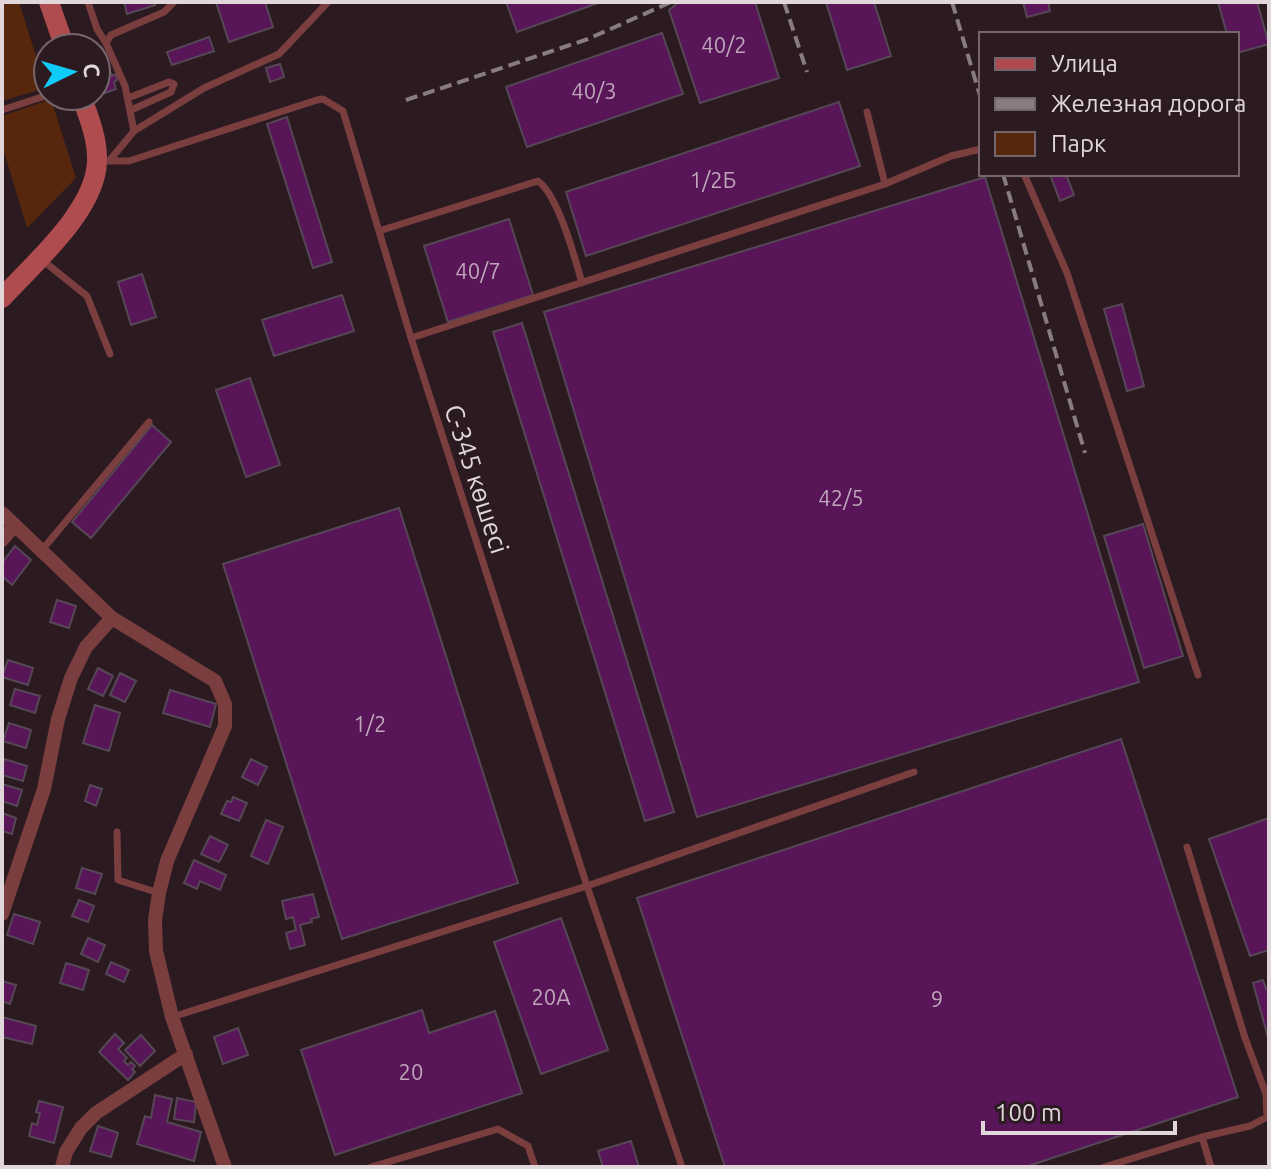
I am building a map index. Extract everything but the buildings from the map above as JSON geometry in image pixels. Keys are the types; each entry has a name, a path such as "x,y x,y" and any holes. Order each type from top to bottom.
{"main road":[{"path":"49,2 59,32"},
{"path":"2,298 75,217 92,189 104,161 87,112"}],"street":[{"path":"2,513 112,618 215,681 225,704 225,726 167,861 155,920 156,951 172,1017 225,1167"},
{"path":"2,540 15,525"},
{"path":"2,914 44,789 58,719 71,678 86,647 112,618"},
{"path":"62,1167 66,1152 81,1128 96,1113 186,1054"}],"lane":[{"path":"88,2 99,32"},
{"path":"112,35 164,12 174,2"},
{"path":"104,161 134,131 204,88 279,54 328,2"},
{"path":"112,58 128,98 134,131"},
{"path":"128,98 169,82 174,84 171,92 131,110"},
{"name":"С-345 көшесі","path":"104,161 129,161 317,100 323,99 343,111 411,338 587,886 682,1167"},
{"path":"2,110 32,100"},
{"path":"867,112 885,184"},
{"path":"411,338 885,184 951,156 979,149"},
{"path":"1025,176 1067,273 1198,675"},
{"path":"379,231 538,181 549,191 572,248 582,283"},
{"path":"39,257 87,296 110,354"},
{"path":"42,550 149,422"},
{"path":"172,1017 587,886 914,772"},
{"path":"117,832 118,880 159,893"},
{"path":"1104,1167 1250,1126 1268,1116 1266,1094 1245,1038 1187,847"},
{"path":"371,1167 498,1129 528,1146 535,1167"},
{"path":"1202,1137 1211,1167"}],"green space":[{"path":"2,2 19,2 32,43 32,92 2,101"},
{"path":"32,106 32,112 55,112 76,178 27,228 2,145 2,116"}],"railway":[{"path":"406,100 588,39 671,2"},
{"path":"784,2 807,72"},
{"path":"952,2 979,92"},
{"path":"1004,176 1085,453"}]}
